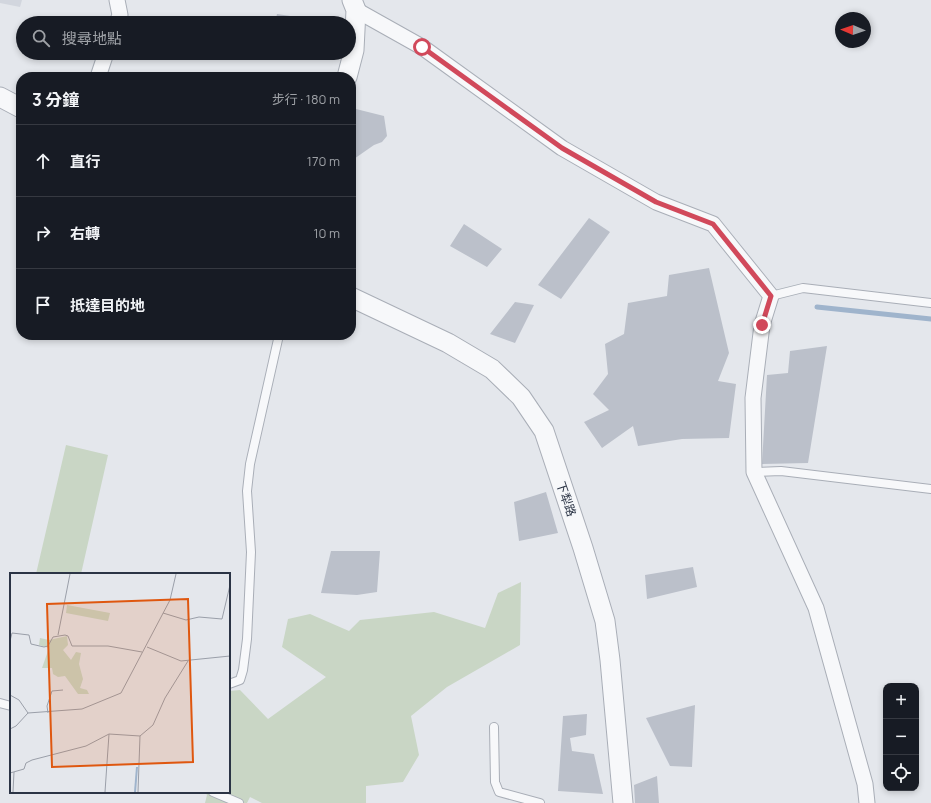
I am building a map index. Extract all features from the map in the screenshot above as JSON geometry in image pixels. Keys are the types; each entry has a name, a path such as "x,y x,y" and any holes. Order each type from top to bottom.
{"street":[{"path":"117,0 120,16"},
{"path":"354,5 354,16"},
{"path":"354,5 422,47 562,148 656,202 713,224 771,296 762,325 753,398 754,472 816,608 865,784 867,803"},
{"path":"100,72 104,60"},
{"path":"348,72 351,60"},
{"path":"0,97 16,105"},
{"name":"下犁路","path":"356,299 448,343 492,369 521,397 544,431 583,548 605,621 623,803"}],"lane":[{"path":"771,296 803,288 931,303"},
{"path":"230,684 240,680 246,656 251,552 247,491 250,464 278,340"},
{"path":"754,472 781,471 931,488"},
{"path":"0,704 10,706"},
{"path":"494,727 495,782 499,792 540,803"},
{"path":"215,793 239,803"}],"shaded area":[{"path":"0,0 22,0 20,7 0,3"}],"green space":[{"path":"66,445 108,455 81,573 36,573"},
{"path":"521,582 520,645 447,687 411,716 419,755 403,782 366,786 366,803 262,803 250,797 247,803 205,803 207,795 206,793 230,793 230,691 240,690 268,719 326,677 282,647 288,619 310,614 349,631 360,620 434,612 485,628 498,593"}],"building":[{"path":"277,14 290,16 277,16"},
{"path":"356,109 384,116 387,136 382,142 374,145 356,158"},
{"path":"589,218 610,232 561,299 538,285"},
{"path":"464,224 502,249 487,267 450,246"},
{"path":"709,268 729,353 718,381 736,384 729,438 682,439 638,446 633,426 602,448 584,422 609,410 593,394 608,374 605,344 624,334 628,303 667,296 669,275"},
{"path":"515,302 534,305 515,343 490,334"},
{"path":"827,346 808,463 762,464 767,375 788,373 790,351"},
{"path":"546,492 558,533 519,541 514,502"},
{"path":"331,551 380,551 377,592 357,595 321,593"},
{"path":"693,567 697,587 647,599 645,575"},
{"path":"695,705 692,767 670,766 646,718"},
{"path":"587,714 586,735 570,738 572,751 594,754 603,794 558,791 563,716"},
{"path":"657,776 659,803 635,803 634,785"}],"waterway":[{"path":"817,307 931,319"}],"route":[{"path":"422,47 562,148 656,202 713,224 723,234 771,296 762,325"}]}
